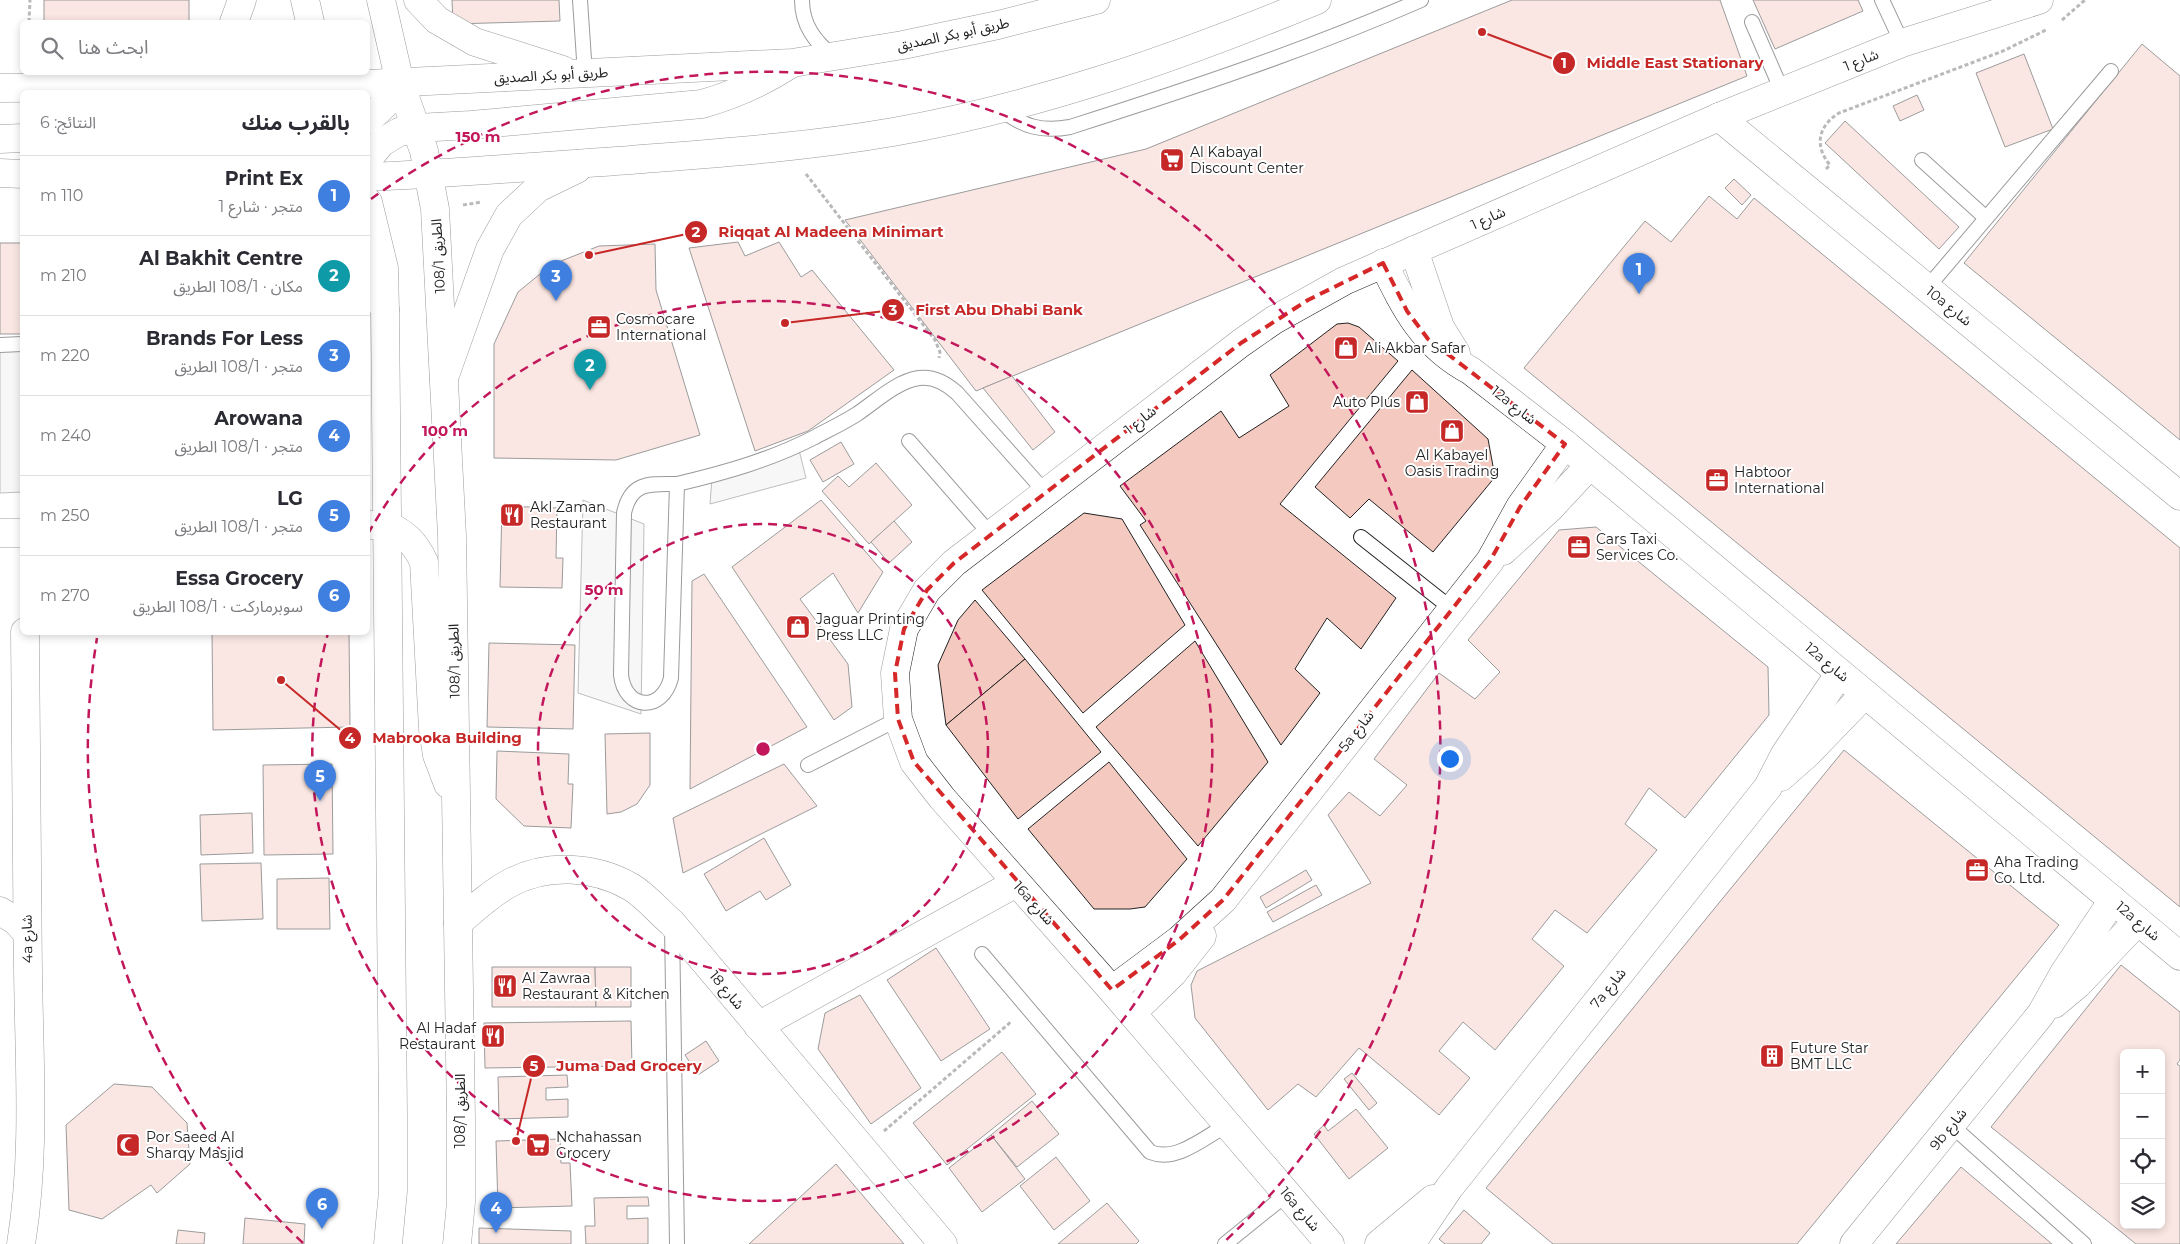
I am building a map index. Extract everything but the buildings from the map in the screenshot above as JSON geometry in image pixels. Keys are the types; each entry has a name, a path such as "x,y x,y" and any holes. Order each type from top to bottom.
{"street":[{"path":"235,20 242,0"},
{"path":"305,0 310,20"},
{"name":"108/1 الطريق","path":"381,0 400,83 417,128 430,174 435,209 452,536 461,1155 458,1244"},
{"path":"418,0 437,20 475,42 517,53 581,74"},
{"name":"طريق أبو بكر الصديق","path":"0,88 400,83 792,63 835,57 998,25 1096,0"},
{"path":"370,177 785,148 894,132 1001,109 1107,80 1173,57 1317,0"},
{"name":"شارع 1","path":"992,535 1241,343 1308,300 1344,281 1719,117 1902,43 2039,0"},
{"path":"370,157 381,143 400,132 417,128 472,126 702,104 734,95 764,81 792,63"},
{"path":"152,86 177,75"},
{"path":"370,118 388,101 400,83"},
{"name":"10a شارع","path":"1719,117 2180,496"},
{"path":"0,139 20,138"},
{"path":"444,378 490,248 509,215 538,188 573,170 613,161"},
{"path":"0,173 20,174"},
{"path":"370,210 384,268 385,310 378,525 393,1114 393,1191 388,1244"},
{"name":"12a شارع","path":"1414,250 1440,327 1449,343 1471,372"},
{"name":"12a شارع","path":"1384,263 1407,311 1417,326 1441,351 1565,444 2180,956"},
{"path":"370,283 385,310"},
{"name":"5a شارع","path":"1132,1013 1187,956 1223,900 1490,561 1520,507 1565,444"},
{"name":"5a شارع","path":"1490,561 1527,531 1590,465"},
{"path":"378,525 404,533 416,546 424,562 433,729 437,754 456,804"},
{"path":"0,533 20,533"},
{"name":"16a شارع","path":"992,535 954,563 927,590 904,629 895,673 898,719 914,762 942,798 1112,990 1330,1244"},
{"name":"4a شارع","path":"22,1234 31,1124 27,933 25,635"},
{"name":"7a شارع","path":"1411,1244 1449,1188 1768,787 1785,754 1840,673"},
{"name":"7a شارع","path":"1768,787 1807,754 1865,694"},
{"name":"شارع 18","path":"458,923 510,883 540,871 571,869 603,874 632,888 672,923 943,1244"},
{"path":"758,1026 1016,883"},
{"name":"5a شارع","path":"1112,990 1180,940 1223,900"},
{"name":"9b شارع","path":"1854,1244 2041,1014 2064,973 2113,900"},
{"path":"0,911 16,921 27,933"},
{"name":"9b شارع","path":"2041,1014 2078,984 2138,921"},
{"name":"7a شارع","path":"1379,1244 1422,1207 1449,1188"},
{"path":"0,1238 22,1234"}],"lane":[{"path":"580,0 581,74"},
{"path":"802,0 806,24 813,37 835,57"},
{"path":"1001,109 1016,121 1033,128 1052,130 1070,127 1181,92 1290,53 1421,0"},
{"path":"1882,0 1902,43"},
{"path":"1752,22 1782,92"},
{"path":"1927,288 2111,71"},
{"path":"1922,160 1986,218"},
{"path":"0,345 20,344"},
{"path":"676,484 671,678 668,689 661,698 650,703 638,702 629,696 622,687 621,675 624,513 630,496 644,485 676,484 723,473 768,458 812,438 855,415 906,381 934,378 957,392 1046,493"},
{"path":"909,441 992,535"},
{"path":"1361,538 1452,609"},
{"path":"808,765 898,719"},
{"path":"672,923 677,1244"},
{"path":"982,954 1150,1152 1160,1156 1171,1156 1228,1124"},
{"path":"1951,1125 2084,1244"},
{"path":"1225,1244 1287,1194"}],"path":[{"path":"29,20 30,0"},
{"path":"2058,23 2085,0"},
{"path":"1807,190 1830,165 1823,156 1820,147 1823,127 1830,119 2016,46 2052,27"},
{"path":"785,148 934,340 940,352 934,378"},
{"path":"862,1149 1028,1008"}],"highlighted area":[{"path":"1383,263 1407,311 1428,339 1565,444 1520,507 1490,561 1223,900 1179,940 1112,990 914,762 898,719 895,673 904,629 927,590 954,563 1241,343 1308,300"}],"shaded area":[{"path":"20,346 20,492 0,493 0,347"},
{"path":"799,450 806,478 710,504 712,478"},
{"path":"583,500 644,524 641,714 578,693"}],"place":[{"name":"Middle East Stationary","path":"1482,32"},
{"name":"Al Kabayal Discount Center","path":"1172,160"},
{"name":"Riqqat Al Madeena Minimart","path":"589,255"},
{"name":"Print Ex","path":"1639,294"},
{"name":"Brands For Less","path":"556,301"},
{"name":"First Abu Dhabi Bank","path":"785,323"},
{"name":"Cosmocare International","path":"599,327"},
{"name":"Ali Akbar Safar","path":"1346,348"},
{"name":"Al Bakhit Centre","path":"590,390"},
{"name":"Auto Plus","path":"1417,402"},
{"name":"Al Kabayel Oasis Trading","path":"1452,431"},
{"name":"Habtoor International","path":"1717,480"},
{"name":"Akl Zaman Restaurant","path":"512,515"},
{"name":"Cars Taxi Services Co.","path":"1579,547"},
{"name":"Jaguar Printing Press LLC","path":"798,627"},
{"name":"Mabrooka Building","path":"281,680"},
{"name":"LG","path":"320,801"},
{"name":"Aha Trading Co. Ltd.","path":"1977,870"},
{"name":"Al Zawraa Restaurant & Kitchen","path":"505,986"},
{"name":"Al Hadaf Restaurant","path":"493,1036"},
{"name":"Future Star BMT LLC","path":"1772,1056"},
{"name":"Juma Dad Grocery","path":"516,1141"},
{"name":"Por Saeed Al Sharqy Masjid","path":"128,1145"},
{"name":"Nchahassan Grocery","path":"538,1145"},
{"name":"Essa Grocery","path":"322,1229"},
{"name":"Arowana","path":"496,1233"}]}
